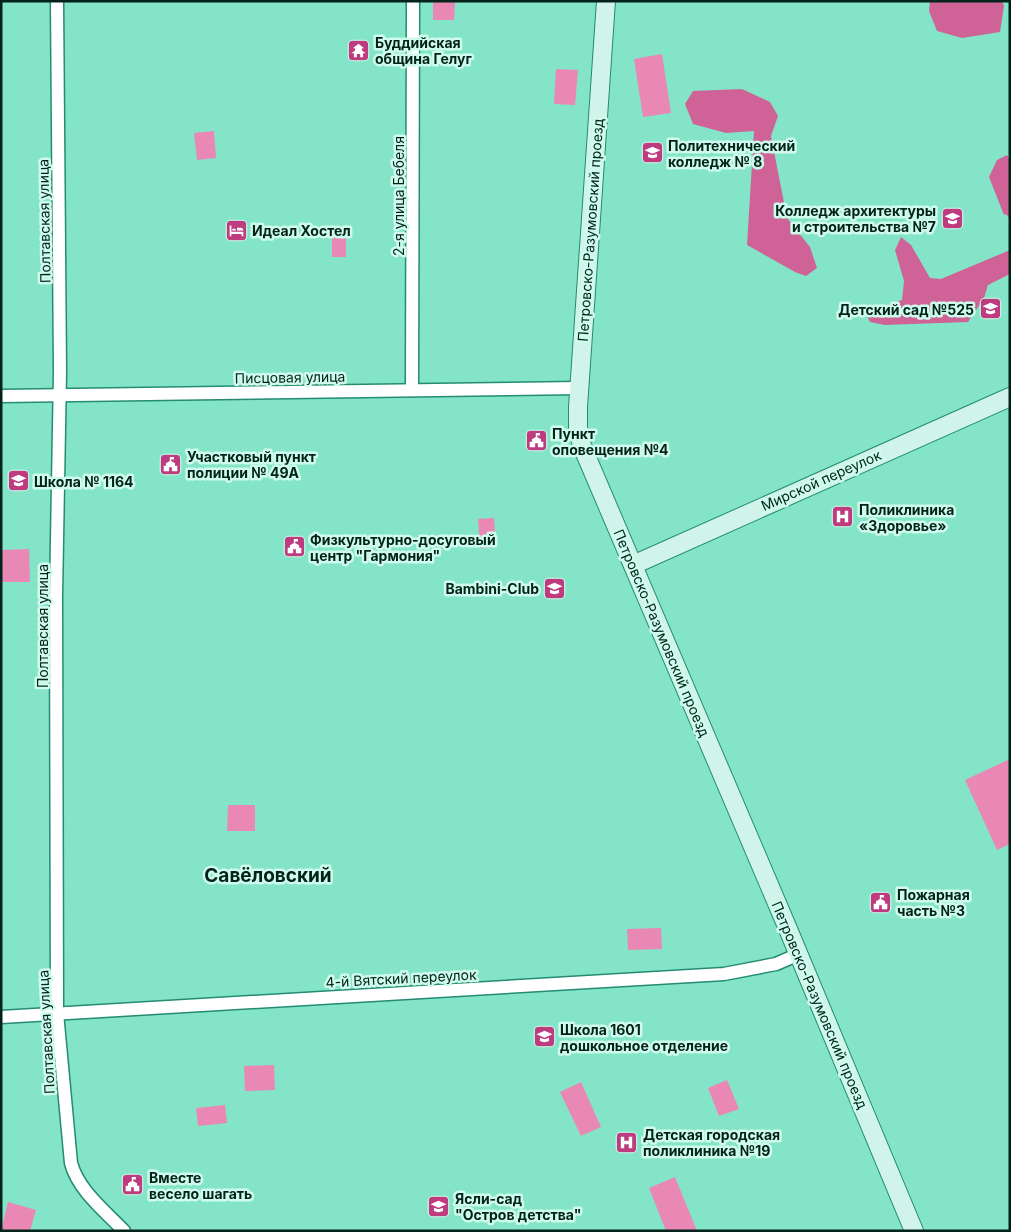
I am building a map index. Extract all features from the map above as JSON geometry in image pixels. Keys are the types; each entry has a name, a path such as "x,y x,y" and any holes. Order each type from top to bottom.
{"street":[{"name":"Полтавская улица","path":"57,1 60,394 56,596 57,1013 70,1163 73,1172 87,1192 124,1231"},
{"name":"2-я улица Бебеля","path":"412,390 414,1"},
{"name":"Петровско-Разумовский проезд","path":"606,1 579,388 578,428 582,446 799,954 914,1231"},
{"name":"Писцовая улица","path":"1,396 579,388"},
{"name":"Мирской переулок","path":"633,565 1010,397"},
{"name":"4-й Вятский переулок","path":"1,1017 724,974 776,964 799,954"}],"shaded area":[{"path":"433,1 455,1 454,20 433,20"},
{"path":"930,1 1002,1 1004,6 1000,32 962,38 937,31 929,11"},
{"path":"662,54 671,113 643,117 634,59"},
{"path":"556,69 578,70 575,105 554,104"},
{"path":"742,89 770,102 778,116 771,136 787,218 810,247 817,268 806,276 795,272 747,245 754,131 726,133 693,124 685,104 693,91"},
{"path":"214,131 216,158 197,160 194,133"},
{"path":"1007,155 1010,161 1010,219 1006,214 1004,215 989,177 997,160"},
{"path":"332,234 346,234 346,257 332,257"},
{"path":"901,237 911,245 930,278 941,279 1010,250 1010,274 988,285 984,298 968,322 885,325 870,322 867,316 872,310 902,300 904,281 895,250"},
{"path":"494,518 496,547 480,548 478,519"},
{"path":"29,549 30,582 1,582 1,550"},
{"path":"1010,759 1010,844 997,850 965,780"},
{"path":"228,805 255,805 255,831 227,831"},
{"path":"661,928 662,949 628,950 627,929"},
{"path":"274,1065 275,1090 245,1091 244,1066"},
{"path":"727,1080 739,1109 719,1116 708,1088"},
{"path":"581,1082 601,1127 581,1136 560,1092"},
{"path":"225,1105 227,1123 198,1126 196,1108"},
{"path":"675,1177 697,1231 666,1231 649,1188"},
{"path":"8,1202 36,1210 30,1231 1,1231"}],"place":[{"name":"Буддийская община Гелуг","path":"359,50"},
{"name":"Политехнический колледж № 8","path":"652,153"},
{"name":"Колледж архитектуры и строительства №7","path":"952,218"},
{"name":"Идеал Хостел","path":"236,230"},
{"name":"Детский сад №525","path":"990,309"},
{"name":"Пункт оповещения №4","path":"536,441"},
{"name":"Участковый пункт полиции № 49А","path":"171,464"},
{"name":"Школа № 1164","path":"18,481"},
{"name":"Поликлиника «Здоровье»","path":"843,517"},
{"name":"Физкультурно-досуговый центр \"Гармония\"","path":"294,547"},
{"name":"Bambini-Club","path":"555,588"},
{"name":"Пожарная часть №3","path":"881,902"},
{"name":"Школа 1601 дошкольное отделение","path":"544,1037"},
{"name":"Детская городская поликлиника №19","path":"627,1142"},
{"name":"Вместе весело шагать","path":"133,1185"},
{"name":"Ясли-сад \"Остров детства\"","path":"439,1206"}],"district":[{"name":"Савёловский","path":"268,875"}]}
